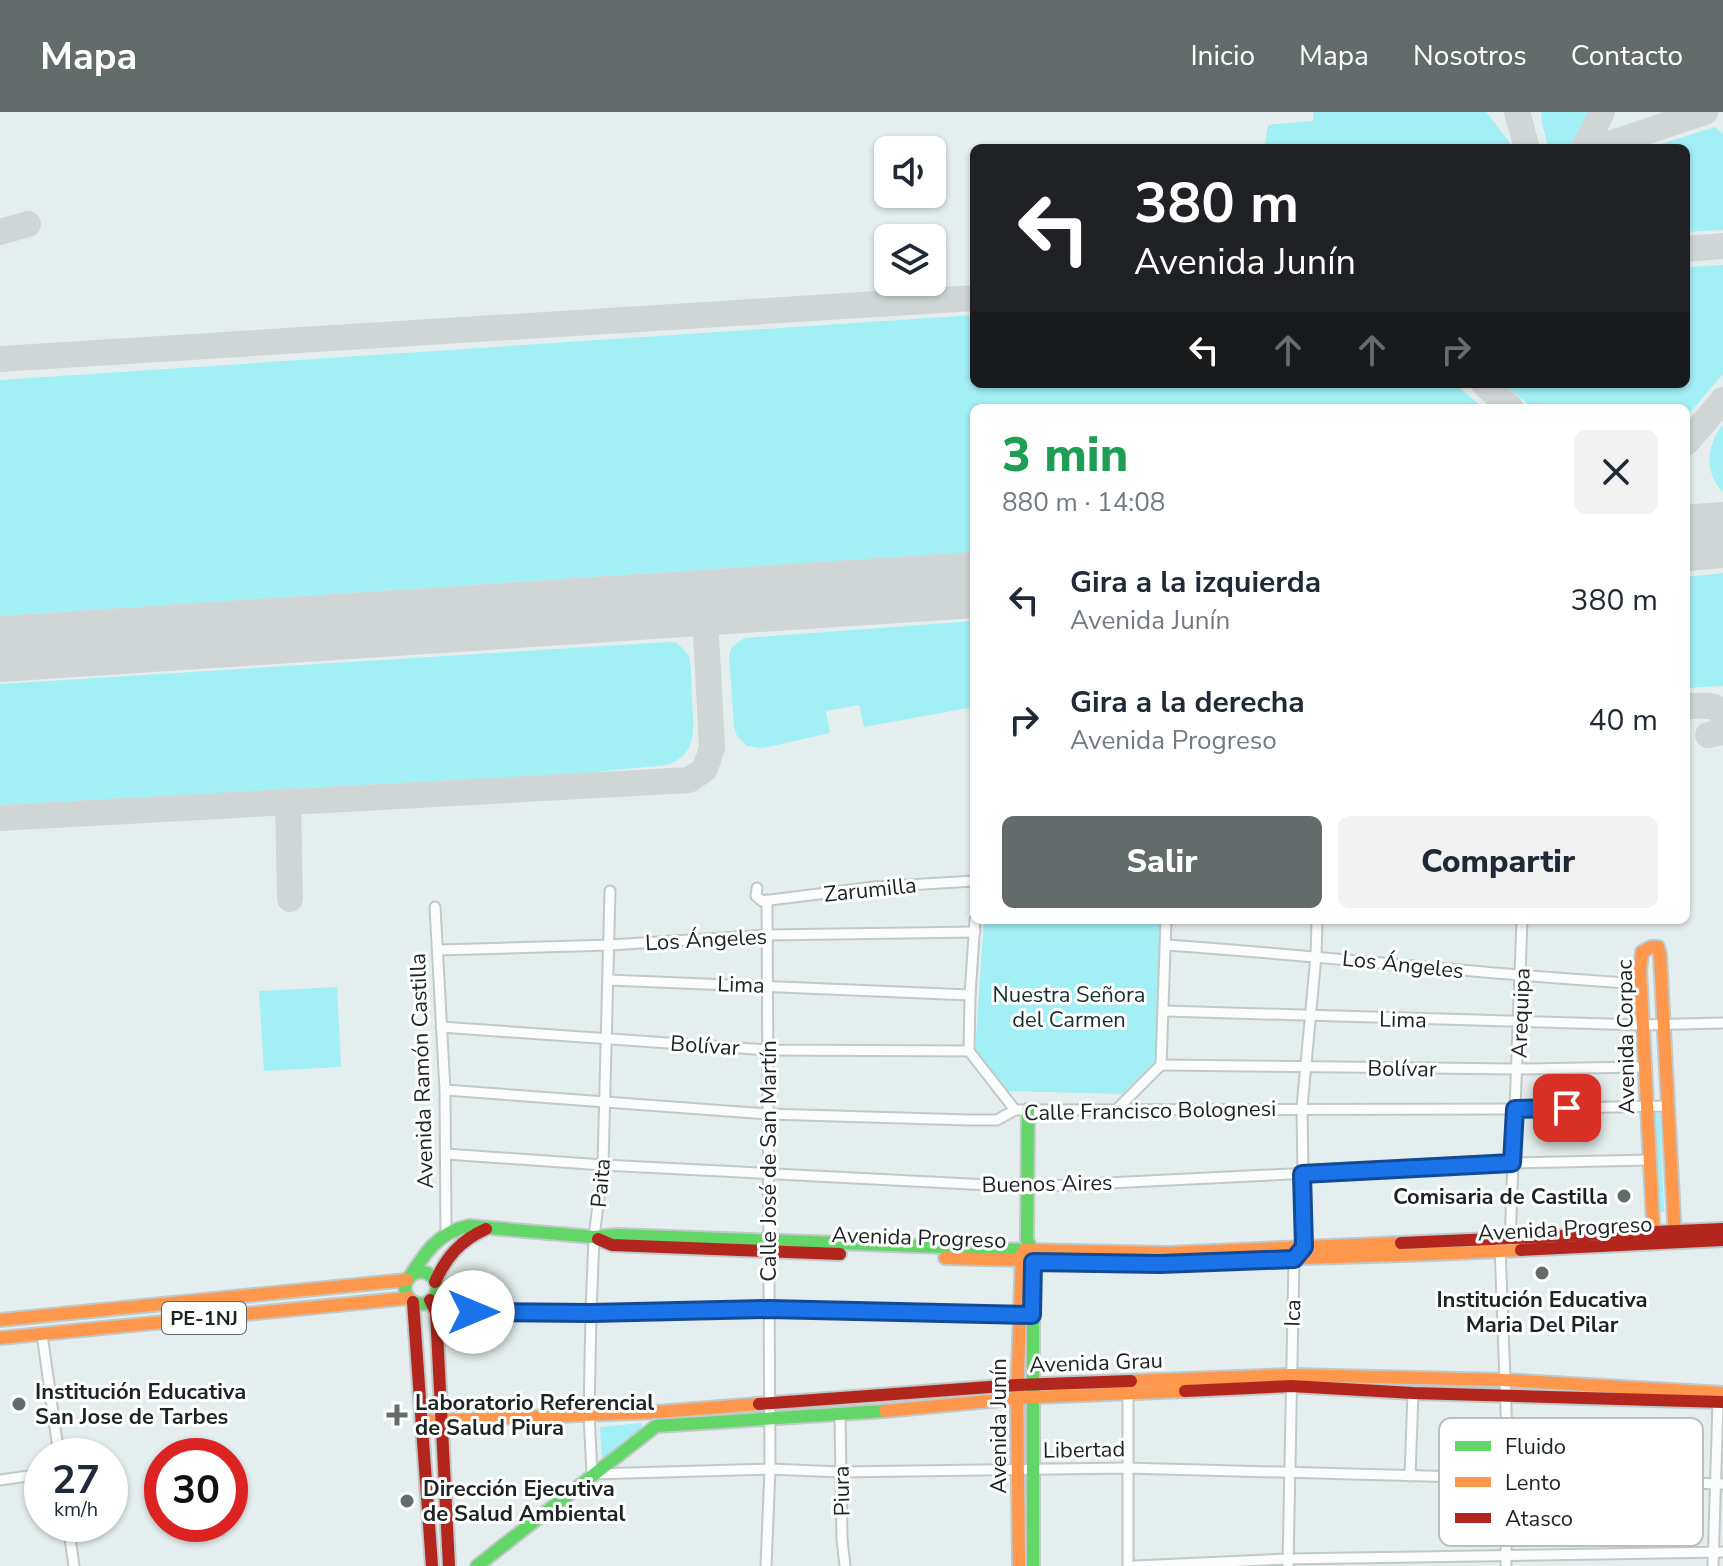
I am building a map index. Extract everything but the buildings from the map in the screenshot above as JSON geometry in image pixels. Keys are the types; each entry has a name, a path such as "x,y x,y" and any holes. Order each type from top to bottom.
{"main road":[{"name":"Avenida Corpac","path":"1654,1238 1640,984 1641,953 1650,946 1658,947 1675,1237"},
{"name":"Avenida Junín","path":"1022,1110 1027,1187 1026,1315 1032,1391 1033,1566"},
{"name":"Avenida Progreso","path":"446,1233 457,1227 490,1227 594,1237 612,1245 1027,1253 1168,1253 1675,1237 1723,1240"},
{"path":"449,1566 436,1312 431,1300 436,1291 435,1282 446,1260 464,1239 490,1227"},
{"name":"Avenida Progreso","path":"1675,1237 1723,1229"},
{"path":"432,1566 411,1300 405,1287 433,1241 446,1233"},
{"name":"Avenida Progreso","path":"1027,1253 1146,1264 1294,1259 1505,1244"},
{"name":"PE-1NJ","path":"0,1320 351,1286 408,1279 416,1273 426,1273 435,1282"},
{"path":"351,1286 352,1304"},
{"path":"283,1293 285,1310"},
{"name":"PE-1NJ","path":"0,1338 352,1304 411,1300 422,1304 431,1300"},
{"name":"Avenida Junín","path":"1019,1566 1017,1385 1026,1315"},
{"name":"Avenida Grau","path":"592,1474 656,1426 840,1415 1017,1399 1032,1391 1290,1381 1503,1380 1721,1399"},
{"name":"Avenida Grau","path":"422,1421 658,1412 1017,1385 1032,1391 1128,1393 1290,1381 1413,1393 1721,1399"},
{"path":"477,1566 592,1474"}],"street":[{"name":"Zarumilla","path":"767,900 874,887 970,881"},
{"path":"757,888 757,899 767,900"},
{"name":"Paita","path":"592,1474 589,1414 591,1313 594,1237 603,1165 610,891"},
{"name":"Calle José de San Martín","path":"766,1566 770,1469 767,900"},
{"name":"Avenida Ramón Castilla","path":"435,907 445,1090 446,1233"},
{"path":"975,924 969,1051 1022,1110"},
{"path":"1116,1110 1161,1065 1166,924"},
{"path":"1294,1259 1304,1247 1302,1107 1317,924"},
{"name":"Arequipa","path":"1504,1418 1505,1244 1518,1069 1522,924"},
{"name":"Los Ángeles","path":"438,950 610,945 767,935 975,932"},
{"name":"Los Ángeles","path":"1166,945 1640,984"},
{"name":"Lima","path":"609,980 970,995"},
{"name":"Lima","path":"1165,1011 1641,1025 1723,1023"},
{"name":"Bolívar","path":"441,1027 767,1050 969,1051"},
{"name":"Bolívar","path":"1161,1065 1518,1069 1643,1067"},
{"name":"Calle Francisco Bolognesi","path":"445,1090 768,1114 983,1120 997,1120 1022,1110 1667,1106"},
{"name":"Buenos Aires","path":"446,1154 1027,1187 1512,1163 1649,1160"},
{"name":"Ica","path":"1288,1562 1294,1259"},
{"path":"431,1300 451,1312 769,1309 1026,1315"},
{"path":"42,1334 56,1438"},
{"path":"1128,1393 1128,1566"},
{"path":"1410,1476 1413,1393"},
{"path":"1713,1566 1718,1552 1721,1399"},
{"name":"Piura","path":"840,1415 845,1566"},
{"name":"Libertad","path":"592,1474 770,1469 840,1472 1126,1468 1439,1477"},
{"path":"0,1480 24,1477"},
{"path":"71,1542 74,1566"},
{"path":"1135,1566 1506,1561 1718,1552"}],"green space":[{"path":"1313,112 1486,112 1511,144 1265,144 1268,125 1313,121"},
{"path":"1542,112 1588,112 1573,144 1547,144"},
{"path":"1715,127 1723,134 1723,230 1690,232 1690,144 1661,144"},
{"path":"1723,265 1723,374 1690,412 1690,404 1527,404 1509,388 1690,388 1690,267"},
{"path":"970,315 970,388 1460,388 1478,404 970,404 970,552 0,616 0,380"},
{"path":"1723,424 1723,492 1712,476 1710,458 1713,441"},
{"path":"1723,573 1723,686 1690,688 1690,577"},
{"path":"970,621 970,708 864,727 859,705 826,711 830,733 763,748 747,746 737,736 734,726 729,655 732,647 744,638"},
{"path":"677,643 689,655 693,721 689,747 677,760 667,765 585,773 0,805 0,684"},
{"name":"Nuestra Señora del Carmen","path":"984,924 1163,924 1159,1060 1122,1094 1005,1091 975,1052"},
{"path":"337,987 341,1067 264,1071 259,991"},
{"path":"1652,1114 1660,1114 1664,1212 1658,1212"},
{"path":"641,1423 643,1429 602,1461 600,1427"}],"taxiway":[{"path":"1517,112 1526,144"},
{"path":"1586,144 1602,112"},
{"path":"1609,144 1705,112"},
{"path":"0,232 28,224"},
{"path":"1690,249 1723,246"},
{"path":"0,359 970,298"},
{"path":"1488,388 1506,404"},
{"path":"1690,438 1723,400"},
{"path":"706,634 712,616 733,600"},
{"path":"0,818 689,780 705,769 712,748 706,634 699,618 685,604"},
{"path":"1690,706 1716,708 1723,716"},
{"path":"1708,735 1723,729"},
{"path":"288,801 290,899"}],"runway":[{"path":"1690,538 1723,535"},
{"path":"0,649 970,585"}],"traffic: fast":[{"path":"1028,1110 1027,1240 1033,1252 1033,1566"},
{"path":"409,1278 441,1238 469,1226 594,1237 617,1235 1024,1250"},
{"path":"421,1272 432,1277 437,1288 432,1299 421,1304 410,1299 405,1288 410,1277 421,1272"},
{"path":"477,1566 656,1426 885,1411"}],"traffic: slow":[{"path":"1654,1241 1640,970 1642,952 1651,947 1658,947 1660,955 1675,1239"},
{"path":"1024,1250 1168,1253 1401,1243"},
{"path":"945,1258 1233,1260 1521,1250"},
{"path":"1019,1566 1017,1399 1022,1254"},
{"path":"0,1320 407,1280"},
{"path":"0,1338 409,1298"},
{"path":"1131,1381 1290,1375 1503,1380 1723,1393"},
{"path":"885,1411 1032,1397 1185,1391"},
{"path":"422,1421 658,1412 759,1404"}],"traffic: jam":[{"path":"435,1282 455,1250 486,1229"},
{"path":"1401,1243 1723,1229"},
{"path":"598,1239 612,1245 840,1254"},
{"path":"1521,1250 1723,1240"},
{"path":"430,1300 436,1312 449,1566"},
{"path":"413,1302 432,1566"},
{"path":"759,1404 1017,1385 1131,1381"},
{"path":"1185,1391 1291,1386 1413,1393 1723,1402"}],"place":[{"name":"Comisaria de Castilla","path":"1624,1196"},
{"name":"Institución Educativa Maria Del Pilar","path":"1542,1273"},
{"name":"Institución Educativa San Jose de Tarbes","path":"19,1404"},
{"name":"Laboratorio Referencial de Salud Piura","path":"397,1415"},
{"name":"Dirección Ejecutiva de Salud Ambiental","path":"407,1501"}],"route":[{"path":"473,1312 769,1309 1032,1315 1033,1262 1160,1264 1294,1259 1304,1247 1302,1174 1512,1163 1515,1109 1567,1108"}]}
